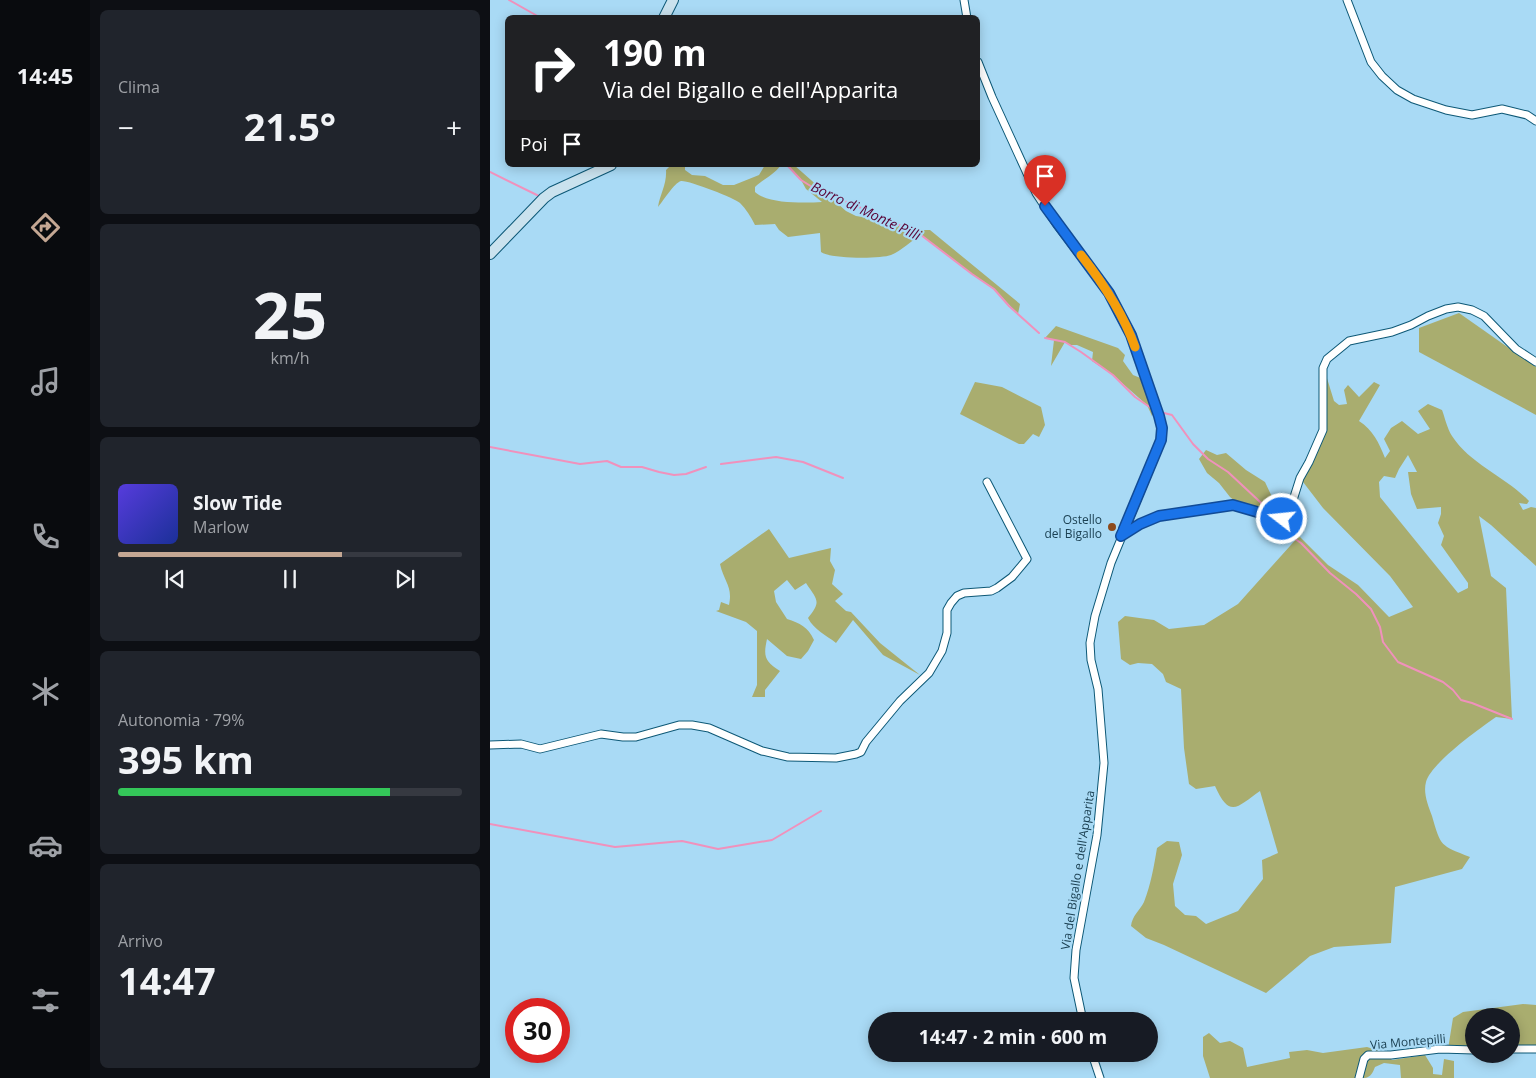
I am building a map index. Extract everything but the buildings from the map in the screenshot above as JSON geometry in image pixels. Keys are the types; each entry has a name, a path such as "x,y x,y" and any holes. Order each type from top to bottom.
{"main road":[{"path":"666,15 673,0"},
{"path":"490,254 552,192 607,167"}],"street":[{"path":"964,0 966,15"},
{"path":"1347,0 1371,62 1397,90 1413,99 1446,110 1472,115 1502,109 1527,115 1536,121"},
{"name":"Via del Bigallo e dell'Apparita","path":"980,67 1036,193 1057,225 1109,293 1131,335 1162,428 1161,440 1121,536 1107,576 1090,642 1091,660 1098,689 1104,763 1097,834 1076,950 1074,978 1080,1012"},
{"path":"1121,536 1140,524 1159,516 1233,505 1282,519 1288,516 1300,478 1323,430 1323,368 1327,359 1349,341 1392,332 1446,309 1465,308 1484,316 1516,349 1536,362"},
{"path":"490,745 521,744 540,748 601,734 636,737 679,725 692,725 709,728 762,751 788,757 836,758 861,752 866,742 900,701 929,673 942,650 947,633 947,610 957,596 964,593 998,588 1012,577 1028,559 987,482"},
{"name":"Via Montepilli","path":"1359,1078 1364,1059 1368,1055 1391,1055 1440,1049 1465,1050"},
{"path":"1520,1050 1536,1049"},
{"path":"1095,1062 1100,1078"}],"green space":[{"path":"669,167 685,167 685,170 692,175 705,176 723,185 734,185 759,175 764,167 779,167 755,187 755,192 768,199 777,201 822,202 806,189 801,180 789,167 796,167 846,211 856,216 888,221 912,230 930,230 1020,304 1018,314 994,289 921,235 891,255 856,258 834,256 821,252 820,233 788,237 775,224 755,225 740,203 685,181 678,182 658,207 666,170"},
{"path":"1459,313 1536,367 1536,415 1419,352 1419,328"},
{"path":"1056,326 1118,348 1125,355 1123,361 1133,375 1143,379 1153,411 1152,416 1147,405 1113,375 1092,361 1093,352 1065,342 1051,366 1054,340 1045,338"},
{"path":"1326,375 1334,401 1339,405 1347,404 1344,390 1348,385 1359,397 1374,382 1380,385 1359,421 1375,437 1385,458 1390,451 1384,439 1391,428 1402,421 1418,434 1430,429 1418,411 1428,404 1442,410 1450,433 1468,455 1520,492 1529,501 1527,504 1519,503 1523,510 1531,507 1536,508 1536,566 1479,516 1491,576 1506,588 1512,719 1496,717 1456,747 1430,774 1425,790 1438,834 1443,844 1470,857 1462,869 1395,887 1391,943 1334,947 1310,956 1266,993 1146,938 1131,926 1133,919 1144,902 1157,848 1167,841 1179,842 1182,855 1173,884 1175,906 1185,915 1196,916 1206,924 1238,911 1263,879 1262,860 1278,853 1260,791 1235,807 1225,803 1215,786 1196,789 1189,784 1184,748 1181,689 1166,682 1163,674 1152,664 1138,663 1130,665 1121,659 1118,622 1125,616 1154,620 1169,629 1204,625 1238,604 1299,536 1328,565 1358,585 1389,617 1413,607 1390,576 1323,508 1300,478 1323,430","holes":["1408,455 1417,472 1408,472 1411,494 1417,509 1441,507 1438,523 1444,536 1441,545 1468,583 1468,588 1458,593 1380,497 1379,482 1384,476 1395,478"]},
{"path":"975,382 1002,387 1041,407 1045,425 1039,437 1033,434 1024,444 1019,444 960,414"},
{"path":"1206,450 1217,455 1226,453 1246,470 1265,482 1273,499 1274,507 1272,513 1242,507 1230,497 1219,483 1207,473 1199,459"},
{"path":"769,529 789,558 831,548 830,561 835,570 832,584 843,594 835,601 846,611 851,612 880,643 920,675 883,655 853,620 836,643 824,635 808,618 816,604 813,593 806,583 795,590 787,580 774,591 776,602 787,619 803,626 814,640 801,659 787,656 767,639 766,658 780,671 765,690 765,697 752,697 757,685 757,631 746,622 716,611 719,610 721,602 729,605 730,599 729,588 720,564"},
{"path":"1523,1004 1536,1005 1536,1049 1520,1049 1520,1008 1493,1008"},
{"path":"1465,1012 1465,1050 1448,1049 1453,1018"},
{"path":"1209,1033 1220,1043 1230,1041 1243,1048 1247,1067 1290,1058 1289,1052 1307,1050 1323,1053 1367,1047 1383,1052 1392,1060 1425,1055 1433,1068 1433,1074 1442,1075 1444,1059 1454,1061 1454,1078 1401,1078 1400,1065 1384,1063 1375,1067 1373,1072 1365,1078 1210,1078 1203,1056 1203,1037"}],"waterway":[{"name":"Borro di Monte Pilli","path":"509,0 536,15"},
{"name":"Borro di Monte Pilli","path":"789,167 801,180 825,195 850,203 921,235 994,289 1009,306 1039,333"},
{"path":"490,172 541,197"},
{"name":"Borro di Monte Pilli","path":"1045,338 1065,342 1081,352 1113,375 1135,397 1154,410"},
{"name":"Borro di Monte Pilli","path":"1164,413 1172,415 1193,444 1208,459 1228,472 1273,514"},
{"path":"490,447 580,464 607,461 621,467 642,467 674,475 686,474 706,467"},
{"path":"721,464 776,457 803,462 843,478"},
{"name":"Borro di Monte Pilli","path":"1279,521 1285,532 1301,543 1330,573 1371,609 1380,627 1383,642 1398,662 1443,682 1461,700 1512,719"},
{"path":"490,824 615,847 682,841 718,849 772,840 821,811"}],"slow traffic":[{"path":"1081,255 1109,293 1131,335 1135,347"}],"place":[{"name":"Ostello del Bigallo","path":"1112,527"}],"route":[{"path":"1045,206 1057,225 1109,293 1131,335 1154,398 1162,428 1161,440 1156,454 1121,536 1140,524 1159,516 1233,505 1282,519"}]}
